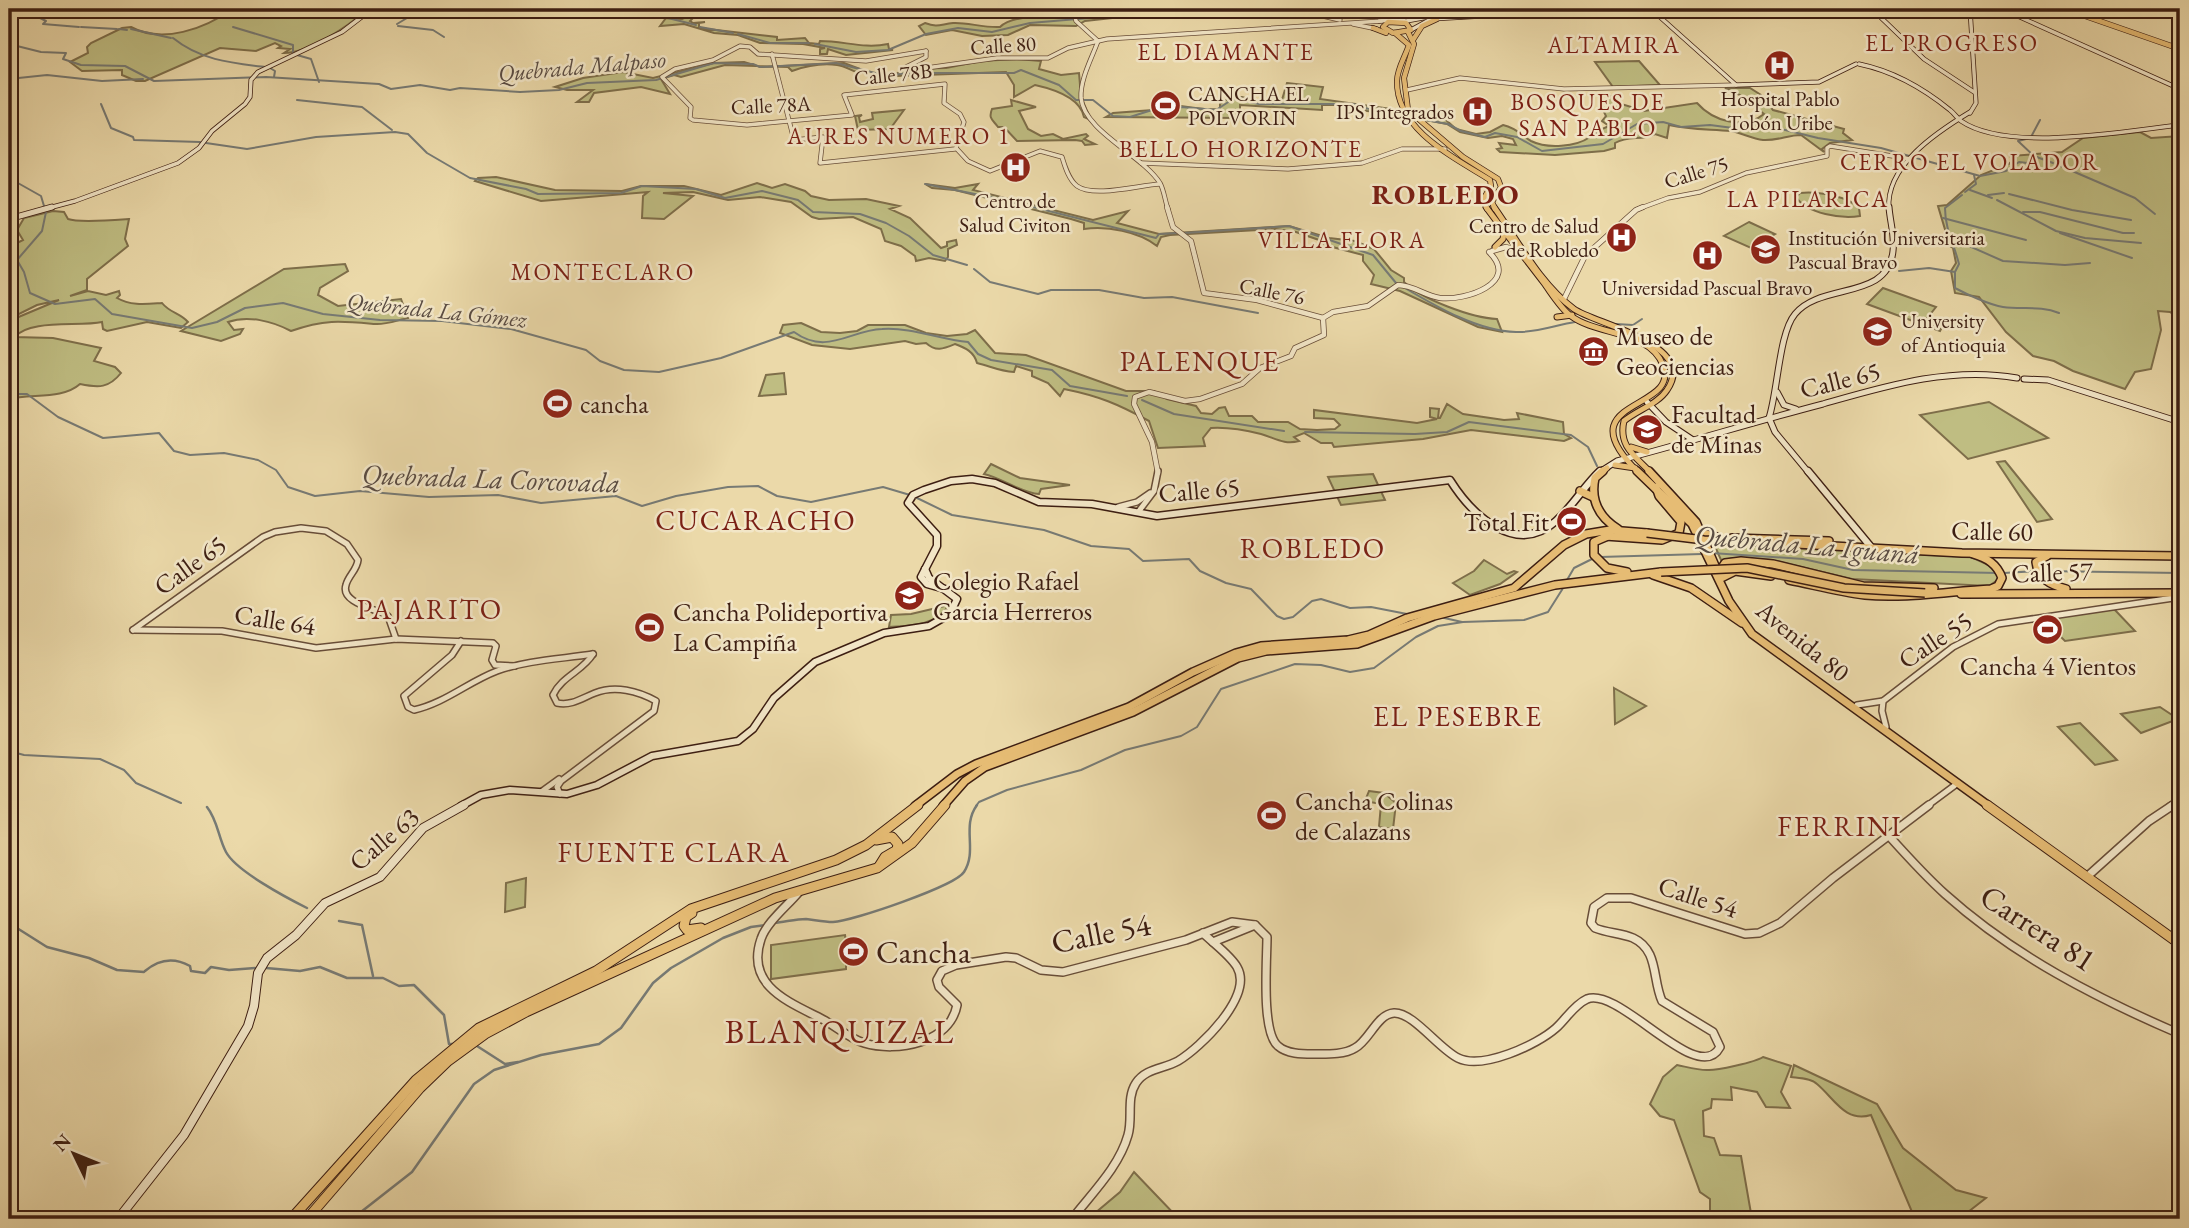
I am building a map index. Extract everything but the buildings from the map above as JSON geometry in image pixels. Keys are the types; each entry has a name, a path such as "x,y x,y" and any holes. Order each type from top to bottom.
{"main road":[{"path":"9,219 75,201 178,163 199,148 212,131 245,104 250,97 252,77 342,33 372,9"},
{"path":"1378,21 1559,9"},
{"path":"1417,19 1391,22 1383,26 1389,32 1395,33 1410,31 1422,22 1437,19 1603,9"},
{"path":"1644,9 1655,10 1734,83 1772,85 1819,82 1856,63 1912,80 1956,111 1969,112"},
{"path":"1872,9 1924,59 1974,92"},
{"path":"1871,547 1775,432 1769,418 1777,390 1785,329 1798,310 1810,300 1875,280 1887,272 1895,247 1889,190 1909,159 1975,106 1970,9"},
{"path":"2009,9 2180,88"},
{"path":"2068,9 2180,48"},
{"path":"2002,10 2180,88"},
{"path":"2010,15 2022,18"},
{"path":"1437,19 1423,25 1414,34 1404,74 1407,108 1481,171"},
{"path":"1401,22 1409,25 1413,40"},
{"path":"1373,28 1404,38"},
{"path":"1395,33 1404,38 1409,47 1399,71 1398,93 1407,117 1460,163 1472,168 1475,167 1474,164"},
{"path":"2073,45 2086,47"},
{"path":"1734,83 1817,80 1856,63 1910,81 1953,112 1959,121 2022,138 2180,124"},
{"path":"1849,67 1868,66"},
{"path":"1772,85 1778,82"},
{"path":"1962,84 1973,86"},
{"path":"1398,93 1402,97 1406,90"},
{"path":"1956,111 1959,121"},
{"path":"1444,149 1468,160"},
{"path":"1460,163 1481,171"},
{"name":"Avenida 80","path":"1481,171 1491,182 1484,203 1572,314 1594,328 1636,340 1656,354 1664,365 1667,379 1660,389 1622,413 1613,424 1614,441 1690,514 1702,533 1705,545"},
{"path":"1495,247 1507,231"},
{"name":"Avenida 80","path":"1507,231 1507,243 1531,258 1552,290"},
{"path":"1552,290 1568,289"},
{"path":"1558,317 1572,314 1590,318 1632,332 1659,349 1672,374 1666,392 1622,424 1620,434 1624,443 1647,453"},
{"name":"Calle 65","path":"1604,468 1801,409 1950,373 2049,380 2180,422"},
{"path":"1777,390 1784,405 1801,409"},
{"path":"1647,405 1649,397"},
{"path":"1647,405 1693,440"},
{"name":"Avenida 80","path":"1624,443 1639,470 1688,518 1705,545 1742,623 1757,638 2180,944"},
{"name":"Calle 65","path":"1604,468 1679,445"},
{"path":"1615,466 1639,470"},
{"path":"1593,497 1580,491 1604,468"},
{"path":"1604,468 1595,478 1593,497 1602,517 1621,531"},
{"name":"Calle 65","path":"957,602 954,595 921,577 935,548 937,535 935,529 914,513 908,503 916,493 951,481 977,480 996,483 1039,502 1168,515 1450,480 1492,527 1515,534 1538,534 1546,530 1580,491"},
{"path":"502,1020 803,888 850,878 879,867 912,843 965,781 997,761 1133,712 1238,659 1266,651 1357,644 1421,618 1514,588 1558,550 1586,538 1608,536 1662,540 1679,533 1681,522 1659,496 1656,487"},
{"name":"Calle 60","path":"1558,550 1586,534 1621,531 1704,540 1962,553 2180,556"},
{"path":"1702,533 1720,538 1805,538 1871,547"},
{"path":"1608,536 1597,540 1592,546 1594,557 1602,565 1619,572 1643,573 1684,584 1722,607 1742,623"},
{"path":"1720,575 1726,563 1769,563 1856,585 1962,589 1998,586 2002,578 1999,569 1975,555 1962,553"},
{"path":"2073,554 2042,557 2037,560 2035,566 2039,575 2061,588 2101,592"},
{"name":"Avenida 80","path":"1712,561 1738,611 1756,633 2180,938"},
{"path":"866,845 957,774 976,764 1129,707 1223,657 1261,646 1348,640 1378,632 1406,618 1421,618 1541,588 1643,573 1747,568 1851,589 1925,593"},
{"path":"1720,575 1742,572 1857,594 1916,595 1962,589"},
{"name":"Calle 57","path":"1925,593 2018,595 2101,592 2180,595"},
{"name":"Calle 63","path":"118,1219 184,1135 209,1094 251,1019 257,977 263,962 296,935 325,903 380,877 423,828 481,795 510,790 560,794 597,785 632,764 663,752 738,741 752,731 774,698 815,662 884,633 929,626 950,614 957,602"},
{"path":"291,1219 388,1110 445,1058 502,1020 596,971 676,918 721,898 836,860 883,838 897,840 897,850 885,857 879,867"},
{"path":"721,898 686,917 684,926 692,930 731,918"},
{"path":"307,1219 445,1058"}],"street":[{"path":"1084,9 1075,17 1076,21 1098,41 1082,86 1081,97 1093,123 1141,163 1160,184"},
{"path":"1292,9 1346,22"},
{"name":"Calle 80","path":"1346,22 1389,32"},
{"name":"Calle 80","path":"915,70 992,59 1048,58 1065,49 1098,41 1346,22 1391,22"},
{"path":"1364,26 1361,24 1366,22"},
{"name":"Calle 78A","path":"772,54 758,54 741,46 717,58 679,68 663,78 691,107 690,118 693,120 740,125 852,115"},
{"path":"916,87 915,70 906,66 926,57 926,51 866,61 772,54 794,140 823,137 820,163 956,149 966,160 989,171 1001,168 1023,155 1050,153 1062,157 1075,185 1083,189 1101,191 1135,184 1160,184"},
{"path":"1406,90 1460,78 1564,89 1734,83"},
{"name":"Calle 78B","path":"852,115 844,95 946,84 944,103 959,113 963,121 963,127 955,141 956,149"},
{"name":"Calle 75","path":"1560,298 1568,289 1585,256 1623,220 1641,208 1668,198 1696,193 1746,173 1828,156 1829,146 1909,159"},
{"path":"1141,163 1268,169 1362,163 1402,149 1444,149"},
{"name":"Calle 75","path":"1889,155 1909,159"},
{"name":"Calle 76","path":"1160,184 1173,228 1191,241 1204,293 1257,300 1323,318 1333,312 1368,306 1399,285 1441,298 1480,291 1490,284 1500,270 1499,264 1489,252"},
{"path":"1489,252 1507,243"},
{"path":"1489,252 1507,243"},
{"path":"1139,512 1155,488 1157,478 1151,441 1133,400 1143,392 1185,401 1200,399 1242,384 1260,368 1290,356 1295,348 1324,335 1323,318"},
{"path":"1114,508 1137,502 1155,488"},
{"name":"Calle 65","path":"133,630 253,543 271,533 312,527 335,536 355,553 358,559 355,574 345,586 349,597 384,613 391,620 396,639"},
{"name":"Calle 55","path":"1857,705 1883,701 1900,685 1953,647 1998,624 2180,595"},
{"name":"Calle 64","path":"133,630 222,631 316,648 396,639 493,643 496,646 493,663 498,666 515,666"},
{"path":"461,640 452,655 404,696 408,707 414,710 423,709 489,674 515,666 593,654 588,663 556,686 553,695 557,703 570,705 597,691 611,689 647,696 656,701 650,716 539,793"},
{"name":"Calle 55","path":"1883,701 1882,711 1886,727"},
{"path":"560,794 559,783 573,770"},
{"name":"Calle 54","path":"803,888 762,935 759,954 764,983 775,996 822,1019 862,1043 884,1046 928,1040 954,1020 957,1010 955,1001 941,989 937,980 940,973 951,966 1011,957 1041,970 1063,972 1203,933 1232,922 1255,925 1264,933 1269,946 1269,1031 1273,1042 1283,1050 1332,1054 1353,1050 1368,1040 1387,1016 1396,1013 1406,1016 1439,1048 1459,1059 1479,1061 1507,1053 1555,1029 1587,999 1600,999 1702,1059 1710,1059 1718,1051 1720,1043 1713,1032 1662,1001 1655,968 1647,948 1633,939 1595,928 1591,923 1591,912 1603,900 1624,897 1671,909 1745,934 1756,934 1780,923 1958,783"},
{"path":"2090,874 2148,821 2180,800"},
{"name":"Carrera 81","path":"1889,836 1934,884 1989,930 2126,1012 2180,1034"},
{"path":"747,911 780,902 787,906"},
{"path":"1213,942 1255,925"},
{"path":"1072,1219 1126,1143 1130,1122 1130,1098 1137,1082 1147,1073 1176,1062 1198,1048 1220,1023 1233,1002 1238,990 1240,972 1203,933"}],"shaded area":[{"path":"232,9 368,9 317,44 305,49 284,53 290,49 278,48 281,46 275,43 256,51 220,48 145,81 136,81 122,75 122,70 82,71 70,62 88,53 87,47 91,43 122,28 131,27 156,34 183,32 209,23"},
{"path":"1083,9 1125,9 1131,16 1085,21 1076,26 1030,25 1008,35 982,36 952,30 926,35 919,26 925,23 958,23 1000,27 1016,19 1082,13"},
{"path":"689,16 693,18 690,21 693,23 705,22 699,23 699,28 777,37 777,40 805,38 809,43 819,44 820,41 871,46 888,44 889,49 893,50 846,55 828,49 827,54 820,54 820,49 825,48 803,44 760,43 738,35 714,33 684,24 660,26 666,18 682,19"},
{"path":"981,61 1041,61 1039,69 1061,75 1079,73 1081,97 1091,120 1084,117 1071,99 1050,89 1035,85 1014,97 1014,85 1006,72 893,76 904,69 946,68"},
{"path":"1639,61 1660,85 1613,87 1595,62"},
{"path":"744,62 757,66 725,65 681,77 674,75 661,79 670,94 641,87 594,93 589,102 577,102 593,90 555,87 583,78 623,72 653,78 714,63"},
{"path":"844,63 868,72 859,73 831,64 792,71 788,67 771,66"},
{"path":"1287,83 1323,87 1320,99 1398,110 1408,123 1390,113 1367,111 1358,105 1322,105 1322,110 1240,105 1240,118 1106,117 1113,113 1153,110 1153,103 1220,109 1220,104 1229,98 1242,97 1258,102 1281,103"},
{"path":"1725,88 1750,88 1761,95 1773,110 1844,129 1843,133 1852,140 1830,143 1822,149 1824,152 1801,135 1763,140 1731,131 1669,125 1667,138 1655,134 1620,141 1615,143 1615,148 1604,151 1555,155 1500,152 1497,149 1502,148 1499,143 1516,145 1513,139 1502,136 1488,138 1460,132 1447,124 1420,119 1446,120 1456,129 1476,134 1490,132 1503,125 1538,144 1553,146 1577,143 1609,126 1602,121 1606,116 1601,106 1609,96 1616,98 1618,103 1644,111 1697,103 1711,114 1728,121 1747,122 1764,114 1740,95"},
{"path":"1011,100 1036,107 1019,111 1028,129 1041,136 1053,134 1063,139 1086,134 1088,136 1084,139 1095,144 1085,145 1082,141 1075,140 1017,141 1004,127 998,127 991,117 992,109 1012,106"},
{"path":"904,110 890,129 858,130 855,116 862,115 859,117 860,122 873,119 872,113"},
{"name":"CERRO EL VOLADOR","path":"2140,132 2151,138 2180,136 2180,319 2170,312 2158,311 2161,330 2151,369 2135,372 2125,389 2073,371 2054,361 2033,356 2006,332 1979,297 1955,293 1951,271 1956,263 1938,206 1947,205 1981,175 2009,164 2013,160 2010,156 2062,152 2083,138"},
{"path":"496,177 555,190 622,191 641,186 684,186 721,195 757,183 772,188 785,184 811,196 829,200 866,199 899,206 890,209 910,218 941,248 947,246 947,242 956,240 957,245 948,249 945,261 929,258 916,261 915,256 901,246 885,241 881,229 853,217 812,217 791,202 760,197 728,200 693,192 663,193 693,196 664,219 642,218 643,196 648,192 541,201 475,181 478,178"},
{"path":"925,184 955,188 978,184 973,190 1093,220 1128,211 1117,223 1159,234 1289,226 1329,238 1355,241 1374,249 1391,270 1422,295 1474,315 1497,319 1502,332 1478,327 1400,291 1371,284 1374,275 1363,261 1363,255 1325,245 1319,240 1296,232 1276,229 1170,235 1161,237 1157,246 1132,233 1102,228 1084,229 1084,223 1071,219 955,190 932,188"},
{"path":"1800,193 1840,197 1859,208 1860,216 1835,216 1808,208 1796,197"},
{"path":"53,211 64,212 68,219 73,220 129,219 125,239 128,246 87,279 87,290 70,296 88,291 106,295 119,291 117,298 122,301 139,304 162,303 188,322 181,328 147,322 107,331 103,329 102,322 43,326 22,331 15,337 53,338 101,348 94,361 115,367 121,373 103,386 80,384 55,394 9,399 9,321 59,300 37,305 9,319 9,247 23,240 17,230 24,218"},
{"path":"1749,222 1775,234 1751,248 1724,236"},
{"path":"345,264 348,271 320,288 318,295 338,306 401,299 408,318 379,324 324,323 291,331 276,324 244,319 228,322 234,330 243,329 240,334 221,341 181,331 284,269"},
{"path":"1883,288 1936,307 1924,322 1941,329 1940,331 1867,304"},
{"path":"801,323 821,332 840,333 857,331 868,325 905,325 926,333 947,336 967,334 975,330 995,353 1026,355 1126,391 1154,391 1167,399 1196,406 1201,413 1212,414 1225,407 1229,416 1252,416 1258,422 1288,422 1300,429 1335,429 1340,425 1334,419 1314,418 1314,410 1417,423 1437,419 1430,417 1430,408 1439,409 1440,418 1447,404 1463,414 1504,420 1519,419 1517,413 1563,422 1564,434 1571,438 1564,441 1471,430 1423,439 1334,447 1332,443 1321,443 1304,433 1294,437 1299,441 1289,442 1249,431 1211,428 1203,438 1205,446 1158,448 1149,421 1138,415 1108,401 1064,389 1060,396 1048,383 1032,376 1032,371 1016,366 1014,372 999,370 977,363 969,351 955,344 936,349 926,343 905,341 850,349 812,345 780,333 783,325"},
{"path":"784,373 786,394 759,396 766,375"},
{"path":"1989,402 2048,438 1968,459 1920,415"},
{"path":"2005,461 2052,519 2037,522 1997,462"},
{"path":"991,464 1020,478 1070,485 1041,489 1039,494 1032,493 984,474"},
{"path":"1373,474 1385,500 1341,505 1328,477"},
{"path":"1714,544 1971,557 1993,567 1999,579 1989,586 1852,579 1772,560 1721,560"},
{"path":"1484,560 1507,574 1517,572 1500,584 1470,595 1453,583 1474,571"},
{"path":"949,605 944,612 930,621 889,627 891,615 911,614"},
{"path":"2114,609 2135,631 2065,641 2061,637 2047,639 2034,623 2047,622 2044,618"},
{"path":"1614,688 1646,706 1615,724"},
{"path":"2160,707 2178,719 2141,733 2121,714"},
{"path":"2080,723 2117,760 2095,765 2058,727"},
{"path":"1369,791 1384,793 1396,803 1393,829 1379,827 1381,804 1365,801"},
{"path":"526,878 525,907 505,912 506,883"},
{"path":"845,935 846,942 860,940 860,962 846,964 846,969 771,979 771,945"},
{"path":"1763,1057 1791,1066 1781,1092 1790,1108 1766,1107 1757,1092 1731,1087 1732,1100 1712,1099 1711,1108 1703,1111 1704,1136 1714,1138 1720,1155 1741,1156 1752,1219 1700,1219 1699,1217 1710,1212 1710,1199 1700,1192 1674,1120 1660,1116 1650,1104 1663,1077 1677,1065 1711,1070 1744,1064"},
{"path":"1794,1065 1877,1104 1903,1148 1956,1190 1986,1198 1959,1219 1915,1219 1871,1115 1854,1116 1841,1108 1814,1082 1791,1077"},
{"path":"1134,1172 1179,1219 1088,1219 1120,1192"}],"waterway":[{"path":"397,24 422,9"},
{"path":"815,44 856,52 888,50 926,34 958,28 992,32 1030,23 1125,15"},
{"path":"9,17 40,18 46,21 43,24 79,27"},
{"path":"668,18 696,25"},
{"path":"398,26 433,30 444,37"},
{"path":"81,27 117,29"},
{"path":"233,27 293,45 293,53"},
{"path":"700,27 733,33"},
{"path":"119,29 127,30"},
{"path":"131,29 171,38"},
{"path":"738,34 770,43 809,43"},
{"path":"173,38 205,56 265,67"},
{"name":"Quebrada Malpaso","path":"9,44 41,52 66,53 63,59 81,65 125,66 154,81 266,77 318,80"},
{"path":"297,55 311,59 318,80"},
{"name":"Quebrada Malpaso","path":"318,80 379,84 391,89 420,85 450,90 460,88 520,92 559,90 587,83 656,80 714,63 753,64 760,67 836,63 887,76 907,73 1014,73 1021,70 1059,85 1076,100 1093,100 1113,116 1130,117 1152,110 1178,111 1181,107 1216,110 1233,99 1259,104 1353,104 1403,116"},
{"path":"270,68 275,71 274,77"},
{"path":"9,79 47,75 102,81 143,79"},
{"path":"297,100 362,107 392,130"},
{"path":"101,104 111,128 133,137 134,140 200,142"},
{"name":"Quebrada Malpaso","path":"1426,120 1448,124 1461,131 1485,137 1495,133 1517,137 1542,151 1603,144 1637,124 1663,122 1681,127 1710,125 1756,131 1769,126 1818,138 1881,148 1980,176 2006,171 2019,162 2027,163 2034,156"},
{"name":"Quebrada Malpaso","path":"2031,137 2040,120"},
{"path":"206,143 247,149 316,137 395,132 408,134 427,153 470,178 526,189 538,194 621,193 642,186 696,189 725,198 762,191 798,200 813,212 860,214 886,223 909,236 933,255 967,265"},
{"name":"Quebrada Malpaso","path":"2026,139 2018,141 2034,156"},
{"path":"2034,156 2053,163"},
{"path":"2056,164 2135,198 2155,214"},
{"path":"1965,192 1976,184 1974,175"},
{"name":"Quebrada La Gómez","path":"9,178 41,196 44,206"},
{"path":"925,184 1005,200 1156,238 1159,234 1178,233"},
{"path":"1970,190 1992,198"},
{"path":"1988,195 2004,193"},
{"path":"2009,194 2072,210 2131,220"},
{"path":"1946,219 1945,208 1962,195"},
{"path":"1997,200 2056,231 2085,238 2141,243"},
{"name":"Quebrada La Gómez","path":"46,212 42,231 17,260 24,272 30,293 55,304 95,299 112,314 192,328 217,322 245,308 283,303 323,314 380,320 442,321 511,329 586,350 600,361 624,370 659,372 721,358 794,332 806,339 828,342 870,330 893,329 968,342 978,354 991,360 1052,370 1070,386 1127,396"},
{"path":"2023,212 2040,212 2123,233 2134,233"},
{"path":"1899,271 1929,268 1955,272 1959,264 1946,219"},
{"path":"1946,219 2026,240"},
{"path":"1184,233 1289,226 1373,255 1396,283"},
{"path":"2060,233 2132,258"},
{"path":"1951,238 2003,261 2065,265 2090,263"},
{"path":"974,269 990,282 1038,294 1051,290 1099,290 1144,298 1172,297 1258,313"},
{"path":"1955,273 1955,288 1985,302 2003,307 2045,309 2059,313"},
{"path":"1405,288 1458,317 1502,331 1531,331 1575,322"},
{"path":"1616,324 1633,325 1642,319"},
{"name":"Quebrada La Corcovada","path":"9,394 27,394 58,417 103,438 159,433 174,451 190,455 224,453 258,460 276,470 288,487 315,496 360,491 429,497 498,495 541,503 616,496 642,506 676,496 728,487 758,486 777,496 811,502 883,487 910,495"},
{"name":"Quebrada La Gómez","path":"1142,400 1174,414 1284,431"},
{"name":"Quebrada La Gómez","path":"1305,432 1415,434 1447,432 1469,422 1571,435 1588,447 1597,466"},
{"name":"Quebrada La Corcovada","path":"915,497 952,515 1044,530 1091,546 1129,549 1143,561 1189,559 1200,571 1226,583 1251,589 1277,616 1284,619 1293,617 1312,601 1321,599 1350,608 1371,607 1407,614"},
{"name":"Quebrada La Iguaná","path":"1711,553 1803,559 1853,570 1998,573"},
{"name":"Quebrada La Iguaná","path":"1600,557 1702,554"},
{"name":"Quebrada La Iguaná","path":"1567,580 1574,568 1594,558"},
{"name":"Quebrada La Iguaná","path":"2004,573 2036,571"},
{"name":"Quebrada La Iguaná","path":"2042,571 2180,573"},
{"name":"Quebrada La Iguaná","path":"976,806 979,802 1007,790 1081,770 1125,750 1181,736 1197,727 1221,689 1295,664 1321,665 1350,672 1374,668 1416,637 1438,626 1463,622 1524,620 1548,612 1565,585"},
{"name":"Quebrada La Corcovada","path":"1440,617 1462,622"},
{"path":"9,751 24,755 100,759 124,770 136,783 181,803"},
{"name":"Quebrada La Iguaná","path":"774,923 802,919 833,922 861,916 903,902 957,878 968,864 970,822 977,805"},
{"path":"207,807 223,846 232,859 263,883 307,908"},
{"path":"339,921 362,925 373,976"},
{"path":"9,923 47,947 89,958 117,970 144,972"},
{"name":"Quebrada La Iguaná","path":"352,1219 412,1172 474,1084 494,1070 541,1055 599,1044 621,1028 653,983 671,968 723,938 751,927 765,925"},
{"path":"145,971 156,964 172,960 190,966 191,971 205,973 211,967 229,970 255,968"},
{"path":"266,968 300,971 320,967 347,978 383,978 399,986 414,985 444,1015 449,1044 454,1044"},
{"path":"477,1046 505,1064 518,1062"}],"place":[{"name":"Hospital Pablo Tobón Uribe","path":"1780,66"},
{"name":"CANCHA EL POLVORIN","path":"1165,105"},
{"name":"IPS Integrados","path":"1477,111"},
{"name":"Centro de Salud Civiton","path":"1015,168"},
{"name":"Centro de Salud de Robledo","path":"1622,237"},
{"name":"Institución Universitaria Pascual Bravo","path":"1765,249"},
{"name":"Universidad Pascual Bravo","path":"1707,255"},
{"name":"University of Antioquia","path":"1878,332"},
{"name":"Museo de Geociencias","path":"1593,351"},
{"name":"cancha","path":"557,404"},
{"name":"Facultad de Minas","path":"1648,429"},
{"name":"Total Fit","path":"1572,522"},
{"name":"Colegio Rafael Garcia Herreros","path":"910,596"},
{"name":"Cancha Polideportiva La Campiña","path":"650,627"},
{"name":"Cancha 4 Vientos","path":"2048,630"},
{"name":"Cancha Colinas de Calazans","path":"1272,816"},
{"name":"Cancha","path":"853,952"}],"district":[{"name":"EL PROGRESO","path":"1952,43"},
{"name":"ALTAMIRA","path":"1614,45"},
{"name":"EL DIAMANTE","path":"1226,52"},
{"name":"BOSQUES DE SAN PABLO","path":"1588,115"},
{"name":"AURES NUMERO 1","path":"899,136"},
{"name":"BELLO HORIZONTE","path":"1241,149"},
{"name":"CERRO EL VOLADOR","path":"1970,162"},
{"name":"ROBLEDO","path":"1446,194"},
{"name":"LA PILARICA","path":"1808,199"},
{"name":"VILLA FLORA","path":"1342,240"},
{"name":"MONTECLARO","path":"603,272"},
{"name":"PALENQUE","path":"1200,361"},
{"name":"CUCARACHO","path":"756,520"},
{"name":"ROBLEDO","path":"1313,548"},
{"name":"PAJARITO","path":"430,609"},
{"name":"EL PESEBRE","path":"1458,716"},
{"name":"FERRINI","path":"1840,826"},
{"name":"FUENTE CLARA","path":"674,852"},
{"name":"BLANQUIZAL","path":"840,1031"}]}
